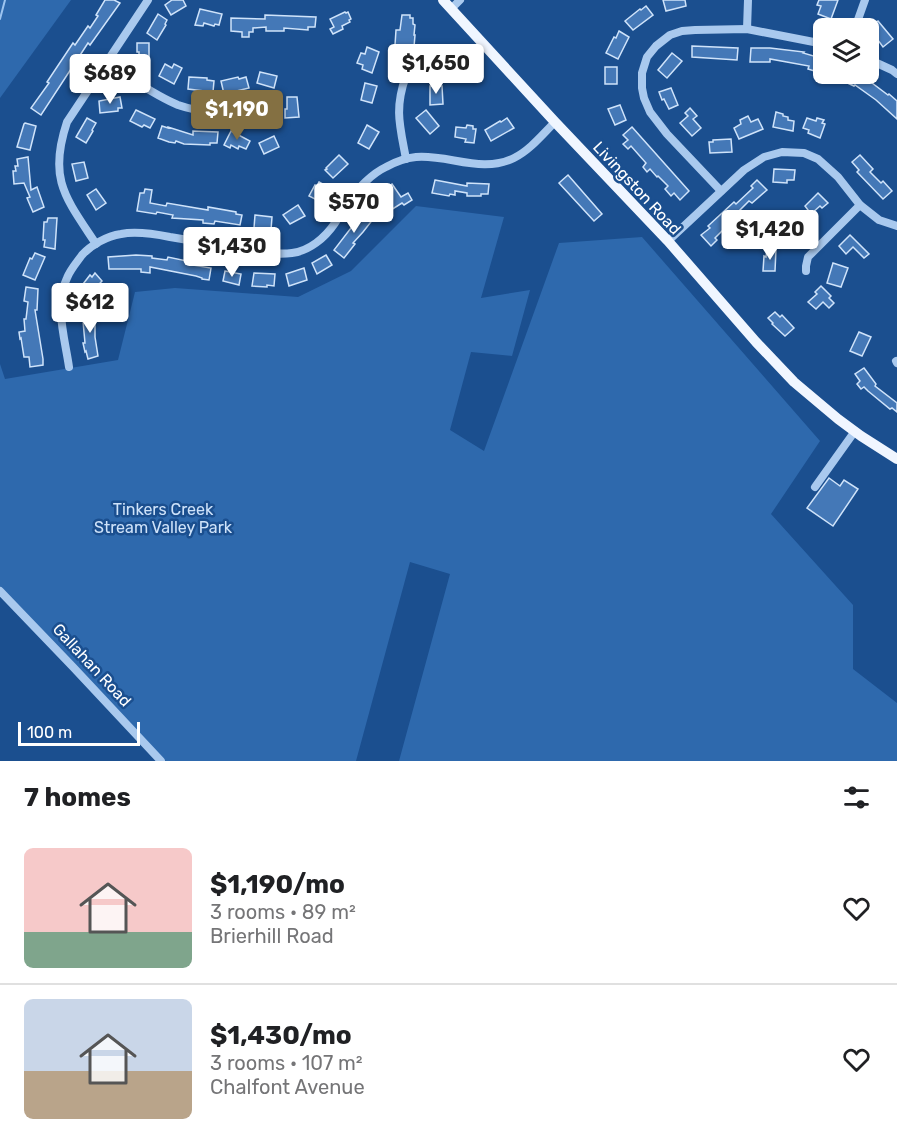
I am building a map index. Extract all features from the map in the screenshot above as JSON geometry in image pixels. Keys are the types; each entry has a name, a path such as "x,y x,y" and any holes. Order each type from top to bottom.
{"main road":[{"name":"Livingston Road","path":"447,5 668,241 794,382 855,431 897,459"}],"street":[{"path":"96,244 74,211 62,187 59,174 60,144 67,122 148,0"},
{"path":"447,5 460,0"},
{"path":"747,29 748,0"},
{"path":"859,18 865,0"},
{"path":"721,191 667,134 650,112 644,98 642,73 651,52 665,38 676,32 695,30 747,29 813,42"},
{"path":"105,63 178,105 226,114 261,115"},
{"path":"879,64 897,74"},
{"path":"406,76 398,112 406,159"},
{"path":"69,367 61,306 62,292 67,277 89,247 123,233 256,251 283,253 301,251 317,243 333,227 348,201 384,167 418,157 483,164 501,163 524,152 555,122"},
{"path":"668,241 744,170 764,157 782,152 797,152 818,159 838,177 860,205 879,220 897,226"},
{"path":"806,271 808,257 860,205"},
{"path":"815,487 855,431"},
{"name":"Gallahan Road","path":"0,591 160,761"}],"green space":[{"path":"0,0 71,0 0,98"},
{"name":"Tinkers Creek Stream Valley Park","path":"416,206 504,217 481,298 530,290 512,356 471,352 450,430 484,451 559,243 642,237 820,441 771,514 853,605 853,669 897,703 897,761 399,761 450,574 410,562 356,761 166,761 0,591 0,364 5,379 118,360 135,292 175,288 298,297 351,271"}],"building":[{"path":"105,0 120,3 90,45 88,43 41,115 31,108 73,43 75,45 88,26 90,28"},
{"path":"172,0 183,0 186,6 171,15 165,5"},
{"path":"663,0 685,0 686,6 666,11"},
{"path":"819,0 838,0 831,18 818,14 821,6 817,5"},
{"path":"646,6 653,15 633,30 625,21"},
{"path":"200,9 222,14 219,25 204,23 203,26 195,25"},
{"path":"348,12 350,22 333,34 330,29 334,27 330,19"},
{"path":"158,14 167,20 157,40 147,33"},
{"path":"265,15 316,17 315,27 308,27 308,30 284,28 284,31 266,31 266,27 253,28 253,32 249,32 249,37 242,37 242,32 231,31 231,18 265,19"},
{"path":"402,15 410,15 410,18 413,18 414,47 395,45 396,30 400,30"},
{"path":"879,22 893,39 883,47 879,42"},
{"path":"619,31 629,37 618,59 606,53"},
{"path":"137,43 149,43 149,63 139,63"},
{"path":"692,46 738,48 737,60 692,57"},
{"path":"367,47 379,52 372,73 362,69 363,65 357,63 361,53 365,54"},
{"path":"751,48 804,52 813,56 813,71 808,69 809,66 770,59 770,62 750,62"},
{"path":"439,53 441,64 451,62 453,70 433,75 429,69 428,55"},
{"path":"672,53 682,61 667,78 658,70"},
{"path":"165,64 172,68 174,64 182,68 174,84 159,76"},
{"path":"605,67 617,67 617,84 605,84"},
{"path":"260,72 277,76 274,88 257,83"},
{"path":"189,77 207,78 207,80 214,81 213,92 188,89"},
{"path":"238,77 239,79 246,77 249,88 224,94 221,81"},
{"path":"365,83 377,86 372,103 361,100"},
{"path":"850,84 873,84 889,94 897,101 897,119 876,100"},
{"path":"430,86 442,86 443,104 430,105"},
{"path":"671,88 678,105 669,109 659,92"},
{"path":"120,97 122,108 118,108 118,111 100,113 99,101"},
{"path":"287,97 297,97 299,117 285,118"},
{"path":"620,105 626,120 615,125 608,109"},
{"path":"690,108 697,116 693,119 701,128 692,136 680,123 688,116 685,113"},
{"path":"136,110 155,119 150,128 130,121"},
{"path":"426,110 439,126 430,134 416,118"},
{"path":"776,112 794,121 793,131 773,127"},
{"path":"748,116 751,122 758,119 763,129 739,139 734,128 741,124 740,120"},
{"path":"87,118 96,123 86,143 76,137"},
{"path":"507,118 514,128 491,141 485,130"},
{"path":"807,118 816,121 817,118 824,120 822,123 825,124 820,138 803,128"},
{"path":"25,123 36,126 30,150 17,147"},
{"path":"367,125 379,132 369,149 358,143"},
{"path":"467,125 476,129 474,143 455,137 456,127 466,128"},
{"path":"162,126 193,135 193,131 218,132 217,143 210,143 210,145 169,142 158,138"},
{"path":"632,127 689,191 680,200 674,193 671,196 665,189 668,186 650,169 647,172 643,167 646,163 631,146 628,149 623,144 628,140 623,135"},
{"path":"231,131 250,141 246,149 239,146 238,149 231,145 230,148 224,145"},
{"path":"274,136 279,147 264,154 259,143"},
{"path":"731,139 732,152 710,153 709,142"},
{"path":"339,155 348,164 333,178 325,170"},
{"path":"860,155 873,169 870,172 892,191 883,199 857,172 859,170 852,162"},
{"path":"28,157 31,190 37,187 44,207 33,212 24,183 14,184 13,171 16,171 15,166 18,166 17,159"},
{"path":"84,162 88,178 76,181 72,164"},
{"path":"774,169 795,170 794,180 787,180 787,183 773,182"},
{"path":"568,175 602,214 594,221 559,183"},
{"path":"435,180 467,186 467,183 489,184 488,194 467,196 467,193 455,191 455,195 450,194 449,196 432,193"},
{"path":"757,180 767,190 752,203 749,201 736,214 737,216 715,238 717,240 711,246 701,235 734,202 736,204 753,188 751,186"},
{"path":"319,182 328,187 319,201 309,196"},
{"path":"392,184 401,197 408,193 412,200 404,205 402,203 383,215 372,198"},
{"path":"96,189 106,203 96,210 87,195"},
{"path":"145,189 152,190 150,203 166,206 167,203 208,210 208,207 236,212 242,215 240,225 215,221 214,224 203,223 203,220 172,218 173,215 137,211 140,193 144,193"},
{"path":"818,193 828,203 822,208 820,206 811,214 805,206"},
{"path":"298,205 305,216 290,224 283,215"},
{"path":"364,211 374,218 344,258 334,250"},
{"path":"255,215 272,217 271,230 254,228"},
{"path":"48,218 57,218 55,249 44,247 44,222 47,222"},
{"path":"785,219 790,225 795,220 802,227 786,241 775,228"},
{"path":"850,235 869,254 864,258 853,247 846,254 839,246"},
{"path":"767,249 776,249 775,271 763,271"},
{"path":"35,253 45,257 35,280 23,275 30,258 32,259"},
{"path":"136,255 167,260 168,257 187,261 186,264 211,268 209,280 150,267 150,273 141,272 141,269 109,269 108,257"},
{"path":"326,255 332,265 317,274 312,263"},
{"path":"833,263 848,268 841,287 827,283"},
{"path":"304,268 307,280 289,286 286,274"},
{"path":"225,271 241,274 239,285 223,281"},
{"path":"95,273 102,281 88,296 80,288 90,275 92,277"},
{"path":"254,273 275,274 274,286 252,286"},
{"path":"821,286 831,296 829,298 834,303 829,308 823,302 816,309 808,302 817,294 815,292"},
{"path":"26,287 38,289 37,310 35,310 43,359 43,365 30,367 29,357 24,357 19,332 25,331 24,319 26,319 28,302 24,301"},
{"path":"82,310 91,310 91,315 95,315 98,356 88,359 83,343 85,343"},
{"path":"775,312 780,317 782,315 794,328 785,336 768,318"},
{"path":"859,332 871,337 862,356 850,351"},
{"path":"864,368 876,384 875,386 897,403 897,412 890,409 864,387 861,389 857,384 860,381 855,374"},
{"path":"829,478 840,486 844,480 858,489 833,526 807,508"}],"waterway":[{"path":"0,19 5,0"}]}
